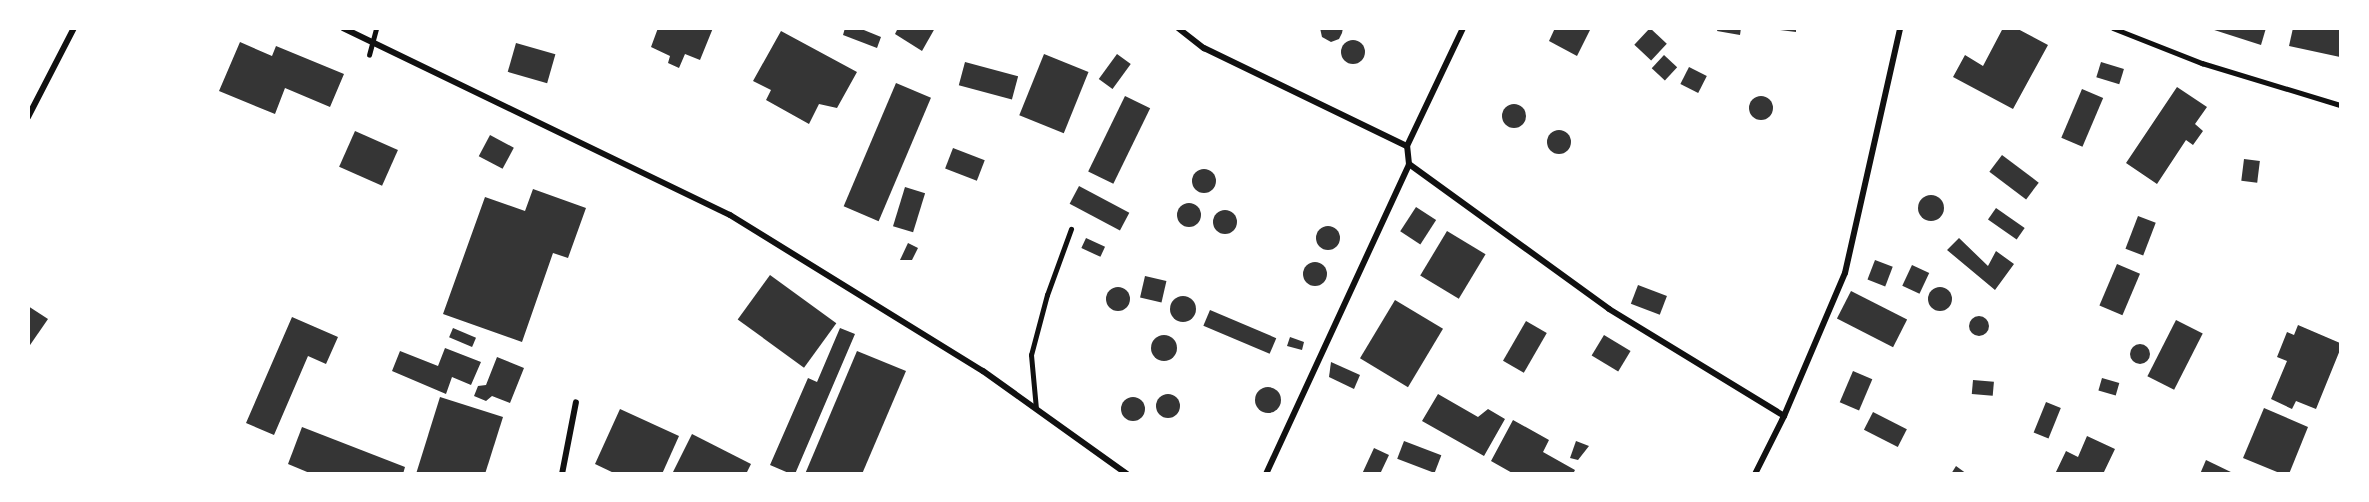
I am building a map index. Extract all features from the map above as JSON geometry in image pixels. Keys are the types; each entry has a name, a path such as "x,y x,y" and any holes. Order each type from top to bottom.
{"street":[{"path":"28,117 74,28"},
{"path":"343,28 730,214 982,371 1127,474"},
{"path":"1178,28 1204,48 1407,146"},
{"path":"1266,474 1409,164 1407,146 1463,28"},
{"path":"1755,474 1784,416 1845,273 1900,28"},
{"path":"1409,164 1609,309 1784,416"},
{"path":"562,474 576,402"}],"lane":[{"path":"369,55 376,28"},
{"path":"2113,28 2202,63 2340,105"},
{"path":"1036,408 1031,355 1047,295 1071,229"}],"building":[{"path":"658,28 713,28 700,60 685,54 679,68 668,63 670,56 651,47"},
{"path":"845,28 859,28 881,37 877,48 843,35"},
{"path":"898,28 935,28 922,51 895,34"},
{"path":"1320,28 1343,28 1339,39 1331,42 1322,37"},
{"path":"1555,28 1591,28 1577,56 1549,41"},
{"path":"1650,28 1667,44 1651,61 1634,45"},
{"path":"1718,28 1741,28 1740,35 1717,31"},
{"path":"1765,28 1796,28 1796,32"},
{"path":"2003,28 2016,28 2048,45 2013,109 1953,77 1965,55 1983,66"},
{"path":"2208,28 2266,28 2261,45"},
{"path":"2293,28 2340,28 2340,57 2289,46"},
{"path":"781,31 857,72 837,108 819,104 809,124 766,100 771,90 753,81"},
{"path":"1353,40 1361,44 1365,52 1361,60 1353,64 1345,60 1341,52 1345,44"},
{"path":"240,42 272,56 276,46 344,74 330,107 285,88 275,114 219,91"},
{"path":"516,43 555,54 547,83 508,72"},
{"path":"1044,54 1089,72 1064,133 1019,115"},
{"path":"1117,54 1131,64 1113,89 1099,79"},
{"path":"1664,55 1677,67 1665,80 1652,68"},
{"path":"965,62 1018,76 1012,99 959,85"},
{"path":"2101,62 2124,69 2119,84 2096,77"},
{"path":"1689,67 1707,76 1698,93 1680,84"},
{"path":"896,83 931,98 879,221 844,206"},
{"path":"2177,87 2207,107 2195,124 2203,131 2193,145 2186,140 2157,184 2126,163"},
{"path":"2082,89 2103,98 2082,147 2061,138"},
{"path":"1125,96 1150,108 1113,184 1088,171"},
{"path":"1761,96 1769,100 1773,108 1769,116 1761,120 1753,116 1749,108 1753,100"},
{"path":"1514,104 1522,108 1526,116 1522,124 1514,128 1506,124 1502,116 1506,108"},
{"path":"1559,130 1567,134 1571,142 1567,150 1559,154 1551,150 1547,142 1551,134"},
{"path":"355,131 398,150 382,186 339,167"},
{"path":"490,135 514,148 503,169 479,156"},
{"path":"953,148 985,160 977,181 945,169"},
{"path":"2002,155 2039,183 2026,199 1989,172"},
{"path":"2244,159 2260,161 2257,183 2241,181"},
{"path":"1204,169 1212,173 1216,181 1212,189 1204,193 1196,189 1192,181 1196,173"},
{"path":"1079,186 1129,213 1120,230 1070,204"},
{"path":"905,187 925,193 913,232 893,226"},
{"path":"533,189 586,208 568,258 553,253 522,342 443,314 485,197 525,211"},
{"path":"1931,195 1940,199 1944,208 1940,217 1931,221 1922,217 1918,208 1922,199"},
{"path":"1189,203 1197,207 1201,215 1197,223 1189,227 1181,223 1177,215 1181,207"},
{"path":"1416,207 1436,220 1420,244 1400,231"},
{"path":"1996,208 2025,228 2017,240 1988,219"},
{"path":"1225,210 1233,214 1237,222 1233,230 1225,234 1217,230 1213,222 1217,214"},
{"path":"2138,216 2156,223 2143,255 2125,249"},
{"path":"1328,226 1336,230 1340,238 1336,246 1328,250 1320,246 1316,238 1320,230"},
{"path":"1447,231 1486,254 1459,299 1420,276"},
{"path":"1086,238 1105,247 1100,257 1081,248"},
{"path":"1959,238 1988,266 1996,251 2014,264 1995,290 1947,250"},
{"path":"908,243 918,248 912,260 900,260"},
{"path":"1875,260 1893,267 1885,286 1867,280"},
{"path":"1315,262 1323,266 1327,274 1323,282 1315,286 1307,282 1303,274 1307,266"},
{"path":"2117,264 2140,274 2122,315 2099,305"},
{"path":"1912,265 1929,273 1919,294 1902,286"},
{"path":"770,275 836,323 804,368 738,319"},
{"path":"1145,276 1166,281 1161,302 1140,297"},
{"path":"1638,285 1667,296 1660,315 1631,304"},
{"path":"1118,287 1126,291 1130,299 1126,307 1118,311 1110,307 1106,299 1110,291"},
{"path":"1940,287 1945,288 1951,294 1951,304 1945,310 1940,311 1935,310 1929,304 1928,299 1929,294 1935,288"},
{"path":"1851,291 1907,320 1893,347 1837,319"},
{"path":"1183,296 1192,300 1196,309 1192,318 1183,322 1174,318 1170,309 1174,300"},
{"path":"1395,300 1443,329 1408,387 1360,358"},
{"path":"28,306 48,319 28,348"},
{"path":"1210,310 1276,338 1270,354 1203,326"},
{"path":"1979,316 1986,319 1989,326 1986,333 1979,336 1972,333 1969,326 1972,319"},
{"path":"292,317 338,337 326,364 308,356 274,435 246,423"},
{"path":"2176,320 2203,334 2174,390 2147,376"},
{"path":"1526,321 1547,333 1524,373 1503,361"},
{"path":"2298,325 2340,343 2340,350 2316,409 2296,401 2292,409 2271,399 2287,361 2277,357 2287,332 2294,335"},
{"path":"453,328 476,338 472,347 449,337"},
{"path":"840,328 855,334 795,474 791,474 770,465 808,378 817,382"},
{"path":"1164,335 1173,339 1177,348 1173,357 1164,361 1155,357 1151,348 1155,339"},
{"path":"1604,335 1631,351 1618,372 1592,356"},
{"path":"1290,337 1304,342 1302,350 1287,346"},
{"path":"2140,344 2147,347 2150,354 2147,361 2140,364 2133,361 2130,354 2133,347"},
{"path":"445,348 481,362 471,385 452,377 446,394 392,371 400,351 438,366"},
{"path":"857,351 906,371 862,474 805,474"},
{"path":"497,357 524,368 510,403 492,396 486,401 474,396 478,386 486,385"},
{"path":"1331,362 1360,375 1354,389 1329,377"},
{"path":"1853,371 1872,379 1859,411 1840,402"},
{"path":"2102,378 2119,383 2116,395 2098,390"},
{"path":"1973,380 1994,382 1993,396 1972,394"},
{"path":"1268,387 1277,391 1281,400 1277,409 1268,413 1259,409 1255,400 1259,391"},
{"path":"1168,394 1176,398 1180,406 1176,414 1168,418 1160,414 1156,406 1160,398"},
{"path":"1438,394 1478,417 1488,409 1505,419 1484,456 1422,421"},
{"path":"440,397 503,417 485,474 416,474"},
{"path":"1133,397 1141,401 1145,409 1141,417 1133,421 1125,417 1121,409 1125,401"},
{"path":"2046,402 2061,408 2048,439 2034,433"},
{"path":"2264,408 2308,427 2289,474 2282,474 2243,458"},
{"path":"620,409 679,436 662,474 616,474 595,464"},
{"path":"1873,412 1907,429 1898,447 1864,430"},
{"path":"1513,420 1549,440 1543,452 1575,470 1573,474 1514,474 1491,461"},
{"path":"302,427 405,467 403,474 312,474 288,464"},
{"path":"692,434 751,464 746,474 672,474"},
{"path":"2087,436 2115,449 2103,474 2055,474 2066,451 2078,457"},
{"path":"1404,441 1441,455 1435,473 1397,459"},
{"path":"1576,441 1589,446 1578,460 1570,458"},
{"path":"1374,448 1389,455 1380,474 1362,474"},
{"path":"2206,460 2235,474 2200,474"},
{"path":"1956,466 1967,474 1951,474"}]}
